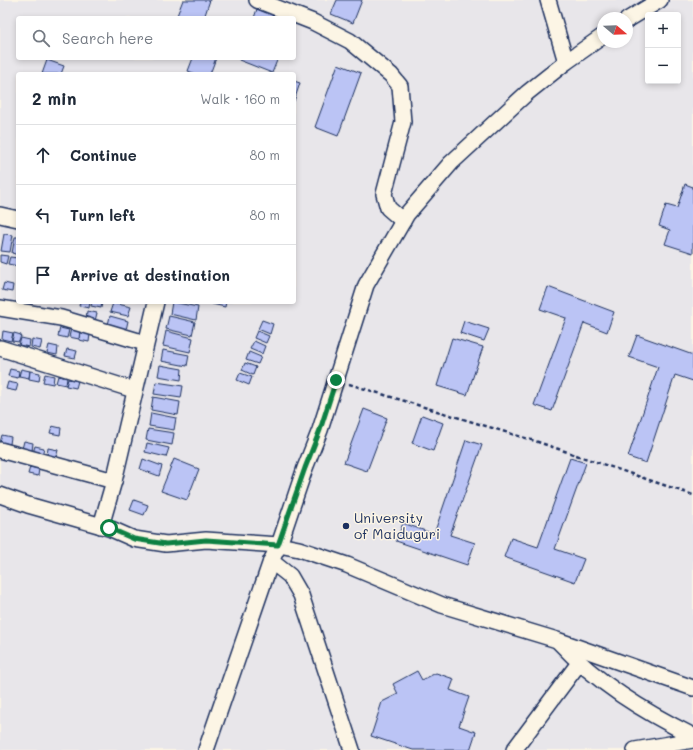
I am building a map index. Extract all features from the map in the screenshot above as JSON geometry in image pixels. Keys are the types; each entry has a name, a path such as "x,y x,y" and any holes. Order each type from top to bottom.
{"street":[{"path":"257,0 313,22 350,41 391,75 400,86 403,122 384,194 388,208 403,221"},
{"path":"548,0 566,62"},
{"path":"633,16 660,0"},
{"path":"206,750 271,561 320,430 366,286 403,221 451,163 527,93 566,62 597,40"},
{"path":"0,215 16,219"},
{"path":"101,526 114,481 145,343 155,304"},
{"path":"0,308 61,318 145,343"},
{"path":"0,348 134,390"},
{"path":"0,450 114,481"},
{"path":"0,495 28,505 101,526 134,539 166,544 206,540 278,545 299,549 347,565 442,605 557,640 693,688"},
{"path":"271,561 290,576 301,595 352,750"},
{"path":"557,640 598,680 652,715 693,736"},
{"path":"514,750 579,663"},
{"path":"635,750 693,740"}],"path":[{"path":"336,380 538,442 693,496"}],"shaded area":[{"name":"University of Maiduguri","path":"0,0 693,0 693,750 0,750"}],"building":[{"path":"183,0 210,0 205,16 177,16"},
{"path":"337,0 362,0 353,23 331,14"},
{"path":"257,9 276,16 255,16"},
{"path":"47,60 64,66 62,72 43,72"},
{"path":"192,60 215,60 211,72 188,71"},
{"path":"239,60 277,60 272,72"},
{"path":"338,64 361,73 338,136 315,127"},
{"path":"296,82 300,83 296,95"},
{"path":"685,184 693,187 693,253 665,244 670,230 659,226 666,205 677,208"},
{"path":"4,234 13,235 10,252 1,251"},
{"path":"15,237 16,237 16,254 12,253"},
{"path":"0,255 8,256 6,264 0,262"},
{"path":"10,257 16,258 16,266 8,264"},
{"path":"4,283 13,285 12,292 2,290"},
{"path":"548,287 614,312 607,332 584,323 552,411 534,405 566,318 540,309"},
{"path":"21,304 31,304 30,310 20,308"},
{"path":"80,304 90,304 89,308 79,306"},
{"path":"92,304 102,304 101,308 91,306"},
{"path":"113,304 131,307 128,316 110,312"},
{"path":"172,304 182,304 198,307 196,320 170,314"},
{"path":"212,304 226,304 225,307"},
{"path":"87,311 97,313 95,321 86,319"},
{"path":"110,316 128,321 126,330 108,325"},
{"path":"169,316 195,322 192,335 166,329"},
{"path":"262,320 273,324 270,334 258,329"},
{"path":"464,321 489,329 484,341 460,333"},
{"path":"60,328 69,330 67,338 58,336"},
{"path":"71,329 80,331 79,339 69,337"},
{"path":"3,331 13,333 11,341 2,339"},
{"path":"166,331 193,338 190,352 163,346"},
{"path":"257,331 269,336 266,343 254,338"},
{"path":"81,332 90,334 89,342 79,340"},
{"path":"14,333 21,335 19,342 12,341"},
{"path":"637,335 693,355 693,381 675,375 646,463 628,457 658,367 629,357"},
{"path":"21,338 30,340 29,347 19,345"},
{"path":"452,338 483,347 467,395 437,386"},
{"path":"32,339 42,341 40,349 31,347"},
{"path":"254,341 265,346 262,354 250,349"},
{"path":"49,345 58,347 57,355 47,353"},
{"path":"67,349 77,351 75,358 65,356"},
{"path":"163,350 189,355 187,366 161,361"},
{"path":"249,352 261,357 258,364 246,360"},
{"path":"245,363 256,367 253,375 242,370"},
{"path":"160,365 182,369 181,380 158,376"},
{"path":"10,369 19,371 18,378 8,376"},
{"path":"21,369 30,371 29,378 19,376"},
{"path":"30,371 40,373 39,381 29,379"},
{"path":"240,373 252,377 249,385 237,380"},
{"path":"45,374 54,376 53,384 43,382"},
{"path":"58,376 67,378 66,385 56,383"},
{"path":"68,379 78,381 76,388 66,386"},
{"path":"8,382 18,384 16,391 6,389"},
{"path":"156,382 183,386 181,398 154,394"},
{"path":"153,397 180,402 178,415 151,410"},
{"path":"364,409 387,418 367,471 344,463"},
{"path":"151,413 176,418 174,430 149,426"},
{"path":"422,415 443,423 433,451 412,443"},
{"path":"52,426 61,428 60,435 50,433"},
{"path":"148,429 174,433 172,445 146,440"},
{"path":"2,435 11,437 10,444 0,442"},
{"path":"466,440 482,445 450,535 475,543 467,565 396,541 403,523 434,534"},
{"path":"24,441 33,443 32,451 22,449"},
{"path":"147,443 169,448 166,457 145,452"},
{"path":"35,446 44,448 42,455 33,453"},
{"path":"48,448 58,450 56,458 47,456"},
{"path":"570,458 586,463 555,549 584,559 575,582 504,557 511,538 538,547"},
{"path":"143,459 162,466 159,476 140,469"},
{"path":"174,459 199,469 187,500 161,491"},
{"path":"30,467 39,469 38,476 28,474"},
{"path":"134,500 148,505 144,515 130,510"},
{"path":"417,671 422,680 436,673 454,679 450,690 469,697 459,726 476,732 470,750 413,750 371,736 382,702 398,694 393,684"}],"place":[{"name":"University of Maiduguri","path":"346,526"}],"route":[{"path":"109,528 134,539 166,544 206,540 278,545 292,510 336,380"}]}
